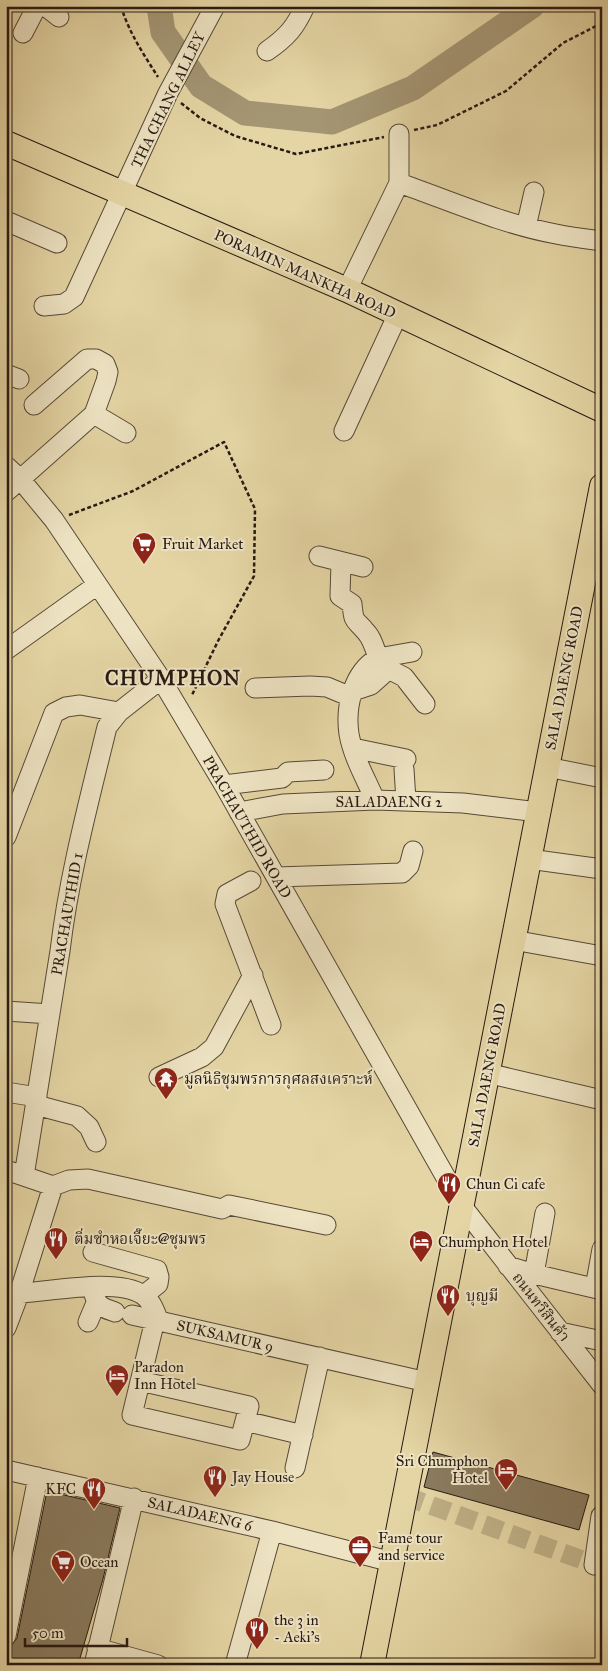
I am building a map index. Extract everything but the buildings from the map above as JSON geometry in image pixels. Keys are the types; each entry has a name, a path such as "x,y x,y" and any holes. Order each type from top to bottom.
{"main road":[{"name":"PORAMIN MANKHA ROAD","path":"6,144 347,290 602,410"},
{"name":"SALA DAENG ROAD","path":"372,1665 602,486"}],"street":[{"path":"23,33 37,6"},
{"name":"THA CHANG ALLEY","path":"44,306 64,304 74,297 170,90 215,6"},
{"path":"267,51 284,39 298,22 305,6"},
{"path":"347,290 399,183 399,134"},
{"path":"399,183 526,227 602,241"},
{"path":"526,227 534,192"},
{"path":"6,222 57,243"},
{"path":"344,431 398,314"},
{"path":"6,492 22,480 94,414 108,372 105,364 96,359 86,359 34,405"},
{"path":"94,414 126,433"},
{"name":"PRACHAUTHID ROAD","path":"6,466 22,480 54,520 161,678 240,812 264,876 462,1206"},
{"path":"319,556 363,567"},
{"path":"341,562 340,596 352,604 353,616 356,622 367,632 380,663 404,677 426,704"},
{"path":"6,650 98,585"},
{"path":"375,800 349,734 352,694 361,672 412,652"},
{"name":"PRACHAUTHID 1","path":"24,1176 72,873 107,727 119,712 161,678"},
{"path":"255,688 327,687 352,694"},
{"path":"6,837 54,713 66,707 80,705 119,712"},
{"path":"353,748 405,764 406,801"},
{"path":"547,767 602,778"},
{"path":"224,785 282,778 288,772 324,770"},
{"name":"SALADAENG 2","path":"240,812 283,804 375,800 463,803 538,812"},
{"path":"271,1025 254,975 225,904 227,894 264,876 402,873 409,866 413,851"},
{"path":"529,860 602,869"},
{"path":"513,940 602,956"},
{"path":"159,1078 202,1057 214,1047 254,975"},
{"path":"6,1011 50,1014"},
{"path":"488,1073 602,1100"},
{"path":"6,1092 77,1116 89,1127 96,1142"},
{"path":"6,1170 53,1186 69,1180 88,1179 222,1209 229,1205 326,1225"},
{"path":"6,1328 12,1294 53,1186"},
{"name":"ถนนทวีสินค้า","path":"462,1206 602,1385"},
{"path":"534,1274 545,1213"},
{"path":"508,1266 598,1289 602,1249"},
{"path":"12,1294 94,1295 129,1289 144,1295 158,1284 160,1277 157,1270 93,1252"},
{"path":"94,1295 100,1307 157,1321 140,1381 132,1415 240,1440 248,1406 140,1381"},
{"path":"88,1322 94,1295"},
{"name":"SUKSAMUR 9","path":"144,1295 152,1304 157,1321 427,1382"},
{"path":"560,1332 602,1341"},
{"path":"295,1468 320,1357"},
{"path":"245,1421 303,1435"},
{"name":"SALADAENG 6","path":"6,1470 134,1498 392,1562"},
{"path":"6,1636 38,1477"},
{"path":"134,1498 96,1657 158,1665"},
{"path":"594,1565 601,1516"},
{"path":"235,1665 272,1531"}],"path":[{"path":"121,6 146,57 170,90 200,118 236,136 296,154 355,144 437,125 506,91 563,43 602,23"},
{"path":"54,520 133,491 224,442 255,509 254,576 218,641 192,695"}],"waterway":[{"path":"159,6 163,32 201,86 245,113 332,122 413,88 532,6"}],"tunnel":[{"path":"405,1496 602,1567"}],"place":[{"name":"Fruit Market","path":"144,565"},
{"name":"มูลนิธิชุมพรการกุศลสงเคราะห์","path":"166,1100"},
{"name":"Chun Ci cafe","path":"449,1205"},
{"name":"ติ่มซำหอเจี๊ยะ@ชุมพร","path":"56,1260"},
{"name":"Chumphon Hotel","path":"421,1263"},
{"name":"บุญมี","path":"448,1317"},
{"name":"Paradon Inn Hotel","path":"117,1397"},
{"name":"Sri Chumphon Hotel","path":"506,1491"},
{"name":"Jay House","path":"215,1498"},
{"name":"KFC","path":"94,1510"},
{"name":"Fame tour and service","path":"360,1568"},
{"name":"Ocean","path":"63,1583"},
{"name":"the 3 in - Aeki's","path":"257,1650"}],"district":[{"name":"CHUMPHON","path":"173,678"}]}
